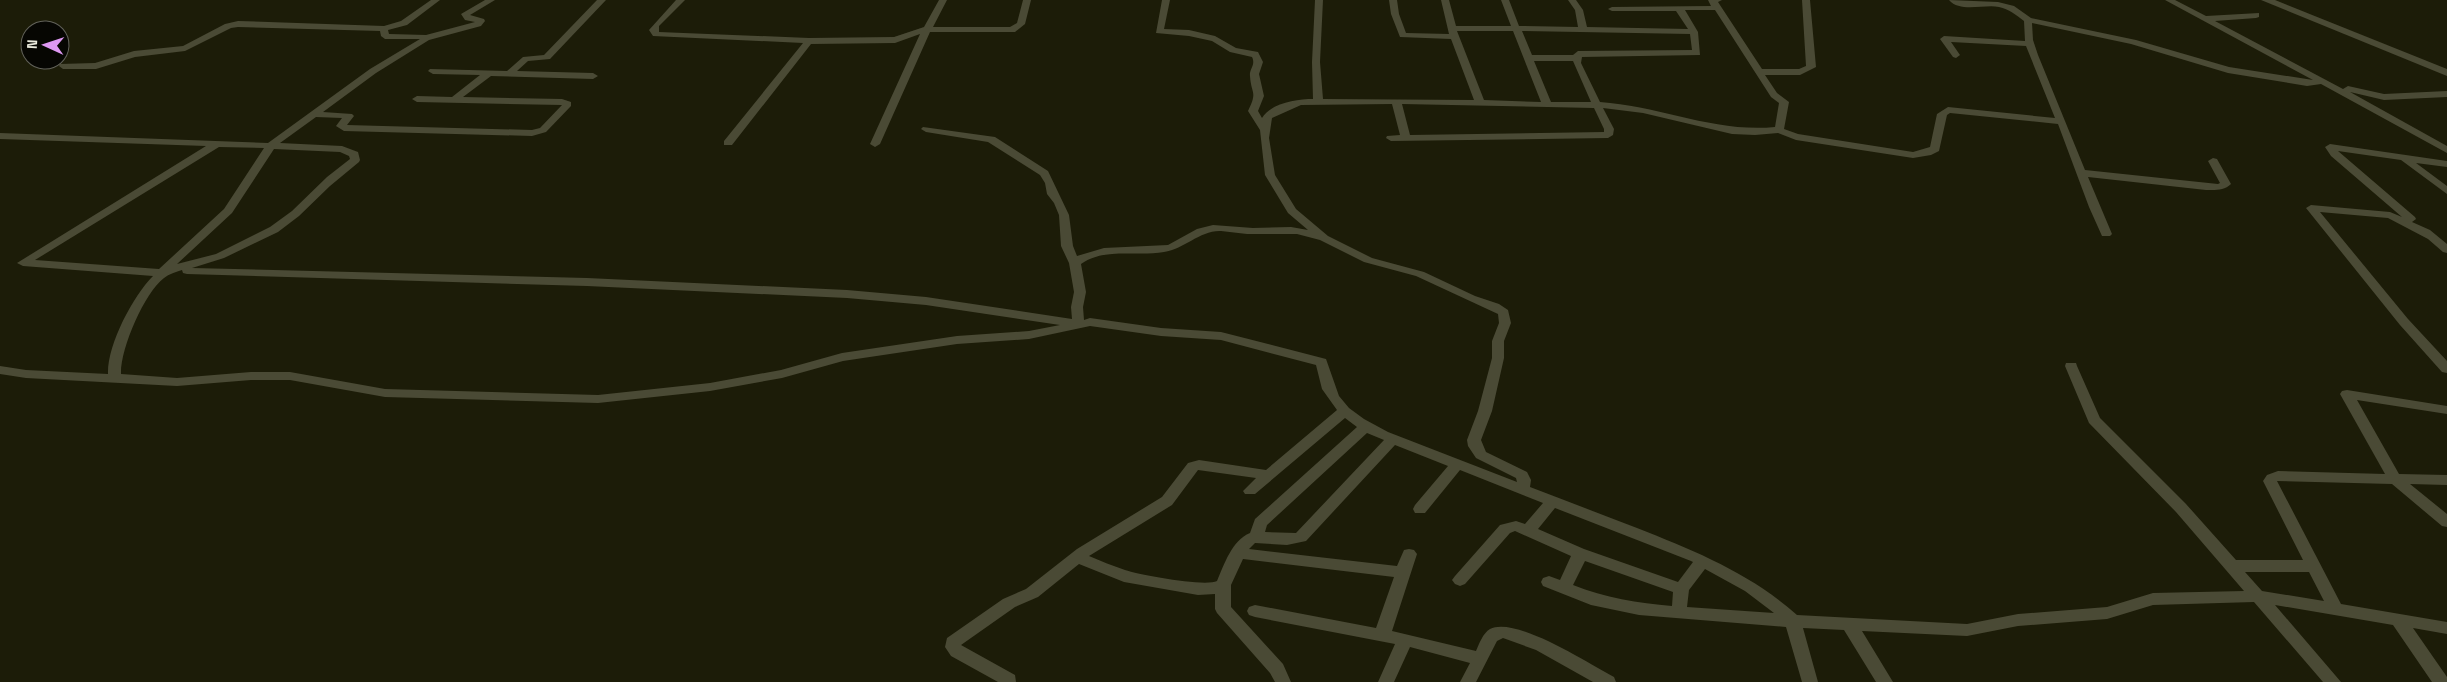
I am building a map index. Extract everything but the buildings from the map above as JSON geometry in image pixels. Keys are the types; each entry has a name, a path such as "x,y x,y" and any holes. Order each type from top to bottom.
{"street":[{"path":"70,66 96,66 134,54 185,48 228,26 238,24 384,29 404,23 436,0"},
{"path":"384,29 385,36 425,38 478,24 481,21 468,18 465,14 491,0"},
{"path":"508,74 526,59 547,57 602,0"},
{"path":"682,0 656,25 653,30 656,34 791,39 809,42 895,40 927,29 1012,30 1021,24 1027,0"},
{"path":"875,144 927,29 943,0"},
{"path":"1166,0 1159,31 1198,35 1220,41 1233,50 1255,54 1259,59 1259,65 1254,74 1261,88 1259,100 1253,111 1264,129"},
{"path":"1318,101 1316,62 1319,0"},
{"path":"1393,0 1395,14 1403,35 1516,28 1694,32"},
{"path":"1445,0 1454,33 1480,102"},
{"path":"1505,0 1547,105"},
{"path":"1572,0 1579,10 1583,30"},
{"path":"1761,72 1800,72 1811,67 1806,0"},
{"path":"1953,0 1957,4 1998,4 2011,8 2028,20 2133,42 2228,70 2307,83 2326,82 2384,97 2445,95"},
{"path":"2169,0 2326,82 2447,150"},
{"path":"2266,0 2447,73"},
{"path":"2277,0 2447,67"},
{"path":"1612,9 1679,8 1717,4 1774,95 1784,102 1779,130"},
{"path":"1529,58 1576,58 1578,54 1591,53 1697,53 1694,32 1679,8"},
{"path":"2206,19 2256,15"},
{"path":"2028,20 2026,24 2041,77 2062,122 2083,173 2090,200 2106,234"},
{"path":"169,272 163,271 228,211 271,145 373,71 418,46 425,38"},
{"path":"1956,55 1944,39 2031,44"},
{"path":"728,143 809,42"},
{"path":"1391,138 1608,134 1609,129 1576,58"},
{"path":"433,71 593,76"},
{"path":"455,99 488,73"},
{"path":"2380,112 2375,103 2384,97"},
{"path":"315,114 349,116 341,126 344,128 532,133 543,130 568,104 562,102 417,99"},
{"path":"1396,101 1406,138"},
{"path":"1324,238 1292,211 1270,175 1264,138 1264,129 1268,116 1296,102 1480,102 1628,107 1724,132 1753,133 1779,130 1796,137 1913,155 1927,153 1934,149 1942,114 1948,110 2062,122"},
{"path":"926,129 991,139 1044,173 1050,184 1052,194 1059,202 1064,215 1067,246 1075,263 1075,272 1080,290 1074,312 1079,324"},
{"path":"0,136 342,149 352,152 356,158 279,226 210,260 169,272 146,290 129,321 114,369 115,378"},
{"path":"218,143 23,263 169,272 587,282 847,294 926,301 1079,324"},
{"path":"2447,164 2330,147 2334,154 2447,250"},
{"path":"2404,158 2447,191"},
{"path":"2083,173 2206,187 2223,186 2226,184 2213,161"},
{"path":"2432,237 2395,216 2311,208 2424,345 2447,369"},
{"path":"1075,263 1088,254 1151,250 1179,246 1203,229 1297,231 1324,238 1373,263 1420,274 1471,299 1495,307 1504,313 1505,323 1498,341 1498,358 1485,411 1474,440 1480,455 1522,475 1524,480 1523,489"},
{"path":"0,370 26,374 169,382 251,376 290,376 385,393 598,399 710,387 782,374 842,357 957,340 1030,335 1079,324 1099,322 1161,332 1221,336 1314,360 1324,367 1328,387 1344,411 1365,427 1703,560 1771,601 1793,621 1810,682"},
{"path":"2071,366 2094,420 2181,508 2333,682"},
{"path":"2447,410 2346,394 2395,479 2447,522"},
{"path":"1250,491 1344,411"},
{"path":"1256,537 1260,523 1365,427"},
{"path":"1283,682 1277,669 1222,609 1223,584 1247,540 1256,537 1285,541 1301,537 1393,439"},
{"path":"1420,509 1458,463"},
{"path":"1009,680 957,651 953,647 953,642 1009,603 1032,593 1077,557 1167,500 1193,466 1199,465 1269,475"},
{"path":"2335,607 2273,488 2270,481 2272,478 2278,476 2447,480"},
{"path":"1529,530 1553,500"},
{"path":"1460,580 1506,529 1516,526 1579,553 1681,588"},
{"path":"1240,553 1403,572"},
{"path":"1579,553 1576,564 1556,585 1591,599 1638,609 1793,621 1967,630 2018,620 2107,614 2153,599 2259,596 2335,607 2447,628"},
{"path":"1382,636 1409,554"},
{"path":"1077,557 1124,576 1210,590 1223,584"},
{"path":"1679,612 1681,588 1703,560"},
{"path":"2233,566 2314,566"},
{"path":"1255,611 1404,640 1481,659"},
{"path":"2396,618 2441,682"},
{"path":"1849,624 1885,682"},
{"path":"1468,682 1491,637 1496,632 1504,631 1530,641 1608,682"},
{"path":"1386,682 1404,640"}]}
